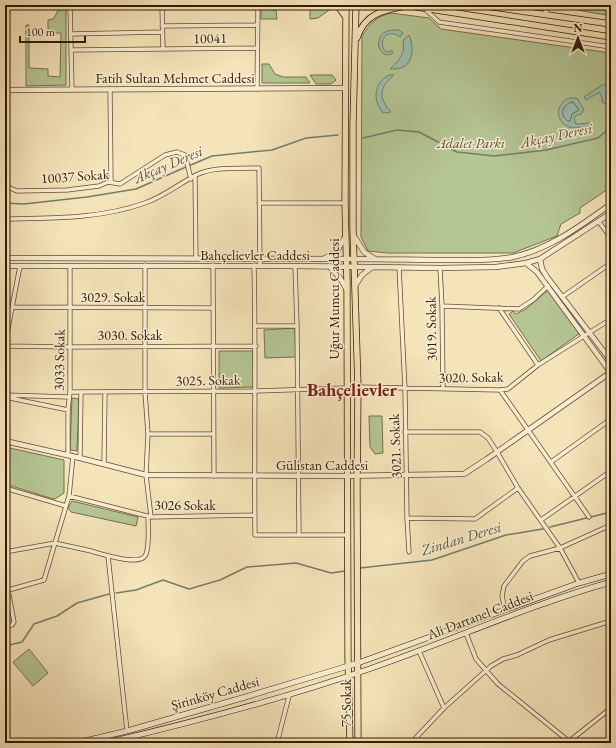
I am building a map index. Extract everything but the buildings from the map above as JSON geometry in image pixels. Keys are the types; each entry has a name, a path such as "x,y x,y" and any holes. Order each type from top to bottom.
{"main road":[{"path":"337,5 346,18"},
{"name":"Uğur Mumcu Caddesi","path":"346,5 344,88 347,290 346,388 348,666"},
{"name":"Uğur Mumcu Caddesi","path":"356,5 354,46 354,259 358,387 358,663"},
{"path":"404,5 611,37"},
{"path":"354,46 360,29 369,18 384,10 408,5"},
{"path":"479,5 507,7 546,15 611,24"},
{"name":"Ali Dartanel Caddesi","path":"358,663 392,652 505,609 579,583 611,574"},
{"name":"Ali Dartanel Caddesi","path":"358,673 557,598 611,582"},
{"name":"Şirinköy Caddesi","path":"76,743 92,741 358,663"},
{"name":"75 Sokak","path":"358,663 358,743"},
{"name":"75 Sokak","path":"348,666 350,743"},
{"name":"Şirinköy Caddesi","path":"105,743 289,696 358,673"}],"street":[{"path":"6,90 7,5"},
{"path":"70,5 72,90"},
{"path":"162,5 162,50"},
{"path":"257,89 258,5"},
{"path":"546,5 546,15"},
{"path":"423,7 439,22 611,47"},
{"path":"162,26 258,25"},
{"path":"70,34 162,32"},
{"name":"10041","path":"71,50 258,48"},
{"name":"Fatih Sultan Mehmet Caddesi","path":"6,90 344,88"},
{"path":"110,89 112,182"},
{"name":"10037 Sokak","path":"5,186 17,191 67,190 99,186 112,182 120,184 165,155 177,152 185,155 192,179"},
{"path":"5,219 68,218 113,212 146,203 195,176 216,169 259,168 260,258 257,266 254,475 255,535 348,535"},
{"path":"195,176 196,258"},
{"path":"259,203 345,203"},
{"name":"Bahçelievler Caddesi","path":"5,258 480,260 513,257 537,250 568,234 611,204"},
{"name":"Bahçelievler Caddesi","path":"5,266 214,265 440,268 496,267 526,263 540,259 611,213"},
{"path":"599,222 611,238"},
{"path":"354,234 359,246 364,252 377,260"},
{"path":"323,259 336,251 346,235"},
{"path":"540,259 545,273 611,361"},
{"path":"526,263 537,272 548,286 611,372"},
{"path":"562,297 611,263"},
{"path":"5,551 55,544 132,560 140,560 144,557 147,550 150,516 146,475 148,434 145,392 145,265"},
{"path":"214,265 214,476"},
{"path":"5,345 20,266"},
{"name":"3033 Sokak","path":"7,590 44,580 70,496 68,410 70,392 70,266"},
{"path":"295,266 299,535"},
{"path":"329,266 340,278 347,290"},
{"path":"355,286 365,272 373,267"},
{"name":"3021. Sokak","path":"399,267 409,552"},
{"name":"3019. Sokak","path":"440,268 443,389"},
{"path":"442,306 519,309 533,300 548,286"},
{"name":"3029. Sokak","path":"12,307 213,308"},
{"path":"499,308 538,365"},
{"name":"3020. Sokak","path":"358,387 404,389 508,389 538,365 611,319"},
{"path":"256,326 297,326"},
{"name":"3030. Sokak","path":"5,345 70,347 256,346"},
{"name":"Gülistan Caddesi","path":"5,441 146,475 357,476 464,474 611,372"},
{"name":"3025. Sokak","path":"70,392 256,391 346,388"},
{"path":"500,390 589,517"},
{"name":"3033 Sokak","path":"80,458 81,392"},
{"path":"104,464 106,392"},
{"path":"5,396 69,397"},
{"path":"5,396 68,410"},
{"path":"551,462 611,419"},
{"path":"405,432 480,432 488,438 518,488 560,548 579,583"},
{"path":"148,434 213,434"},
{"path":"541,520 611,471"},
{"path":"5,488 66,506"},
{"path":"407,518 475,519 518,488"},
{"name":"3026 Sokak","path":"70,496 150,516 255,515"},
{"path":"505,609 502,596 504,586 523,561 530,556 560,548 611,525"},
{"path":"108,556 127,731"},
{"path":"5,627 12,625 14,622 7,590"},
{"path":"412,743 444,708 485,670 503,659 517,655 549,640 611,621"},
{"path":"466,633 476,659 498,684 569,742 611,708"},
{"path":"419,650 444,708"},
{"path":"277,743 289,696"}],"green space":[{"path":"261,5 271,5 271,10 276,10 277,19 261,19"},
{"path":"310,5 329,5 332,8 318,18 310,19"},
{"path":"611,5 611,16 555,6"},
{"path":"58,8 66,8 66,85 26,86 26,25 29,25 29,68 48,69 48,76 60,77 61,33 48,33 48,20 53,19"},
{"name":"Adalet Parkı","path":"391,13 429,18 441,29 611,53 611,187 580,208 580,213 561,224 557,236 513,253 388,253 368,251 361,237 362,36 374,21 381,16"},
{"path":"262,64 269,64 275,74 283,77 306,77 310,83 262,83"},
{"path":"310,75 332,75 336,80 331,84 316,84"},
{"path":"548,290 580,333 541,361 509,314 513,311 516,314 526,309"},
{"path":"295,328 296,357 265,358 264,330"},
{"path":"219,351 253,351 254,387 219,388"},
{"path":"72,398 79,399 77,451 70,449"},
{"path":"369,416 382,416 383,453 375,454 370,447"},
{"path":"5,447 64,460 64,493 55,499 5,484"},
{"path":"72,501 138,517 136,526 71,512 68,508"},
{"path":"29,649 48,673 33,686 13,662"}],"water":[{"path":"399,30 403,33 400,37 396,34 388,34 383,40 383,48 386,52 392,51 393,53 388,55 384,54 379,48 380,37 387,31"},
{"path":"409,35 412,44 412,54 408,63 398,69 390,69 403,53 403,40"},
{"path":"389,75 394,75 382,90 382,98 391,112 383,113 377,103 376,92 380,82"},
{"path":"602,85 611,85 611,104 609,105 602,102 600,93 586,100 584,97"},
{"path":"569,98 577,98 584,110 581,114 575,116 574,119 576,124 590,123 591,126 572,128 561,121 558,112 559,108 565,100"}],"waterway":[{"name":"Akçay Deresi","path":"363,138 397,130 419,132 457,152 494,156 546,150 598,138 611,127"},
{"name":"Akçay Deresi","path":"5,203 24,204 87,197 136,189 212,156 272,150 306,138 338,135"},
{"name":"Zindan Deresi","path":"550,527 611,512"},
{"name":"Zindan Deresi","path":"360,568 432,560 506,535 543,529"},
{"name":"Zindan Deresi","path":"116,593 136,590 163,580 189,589 220,580 247,567 296,563 331,573 345,571"},
{"name":"Zindan Deresi","path":"5,646 22,642 34,624 57,616 77,603 109,594"}],"district":[{"name":"Bahçelievler","path":"352,389"}]}
